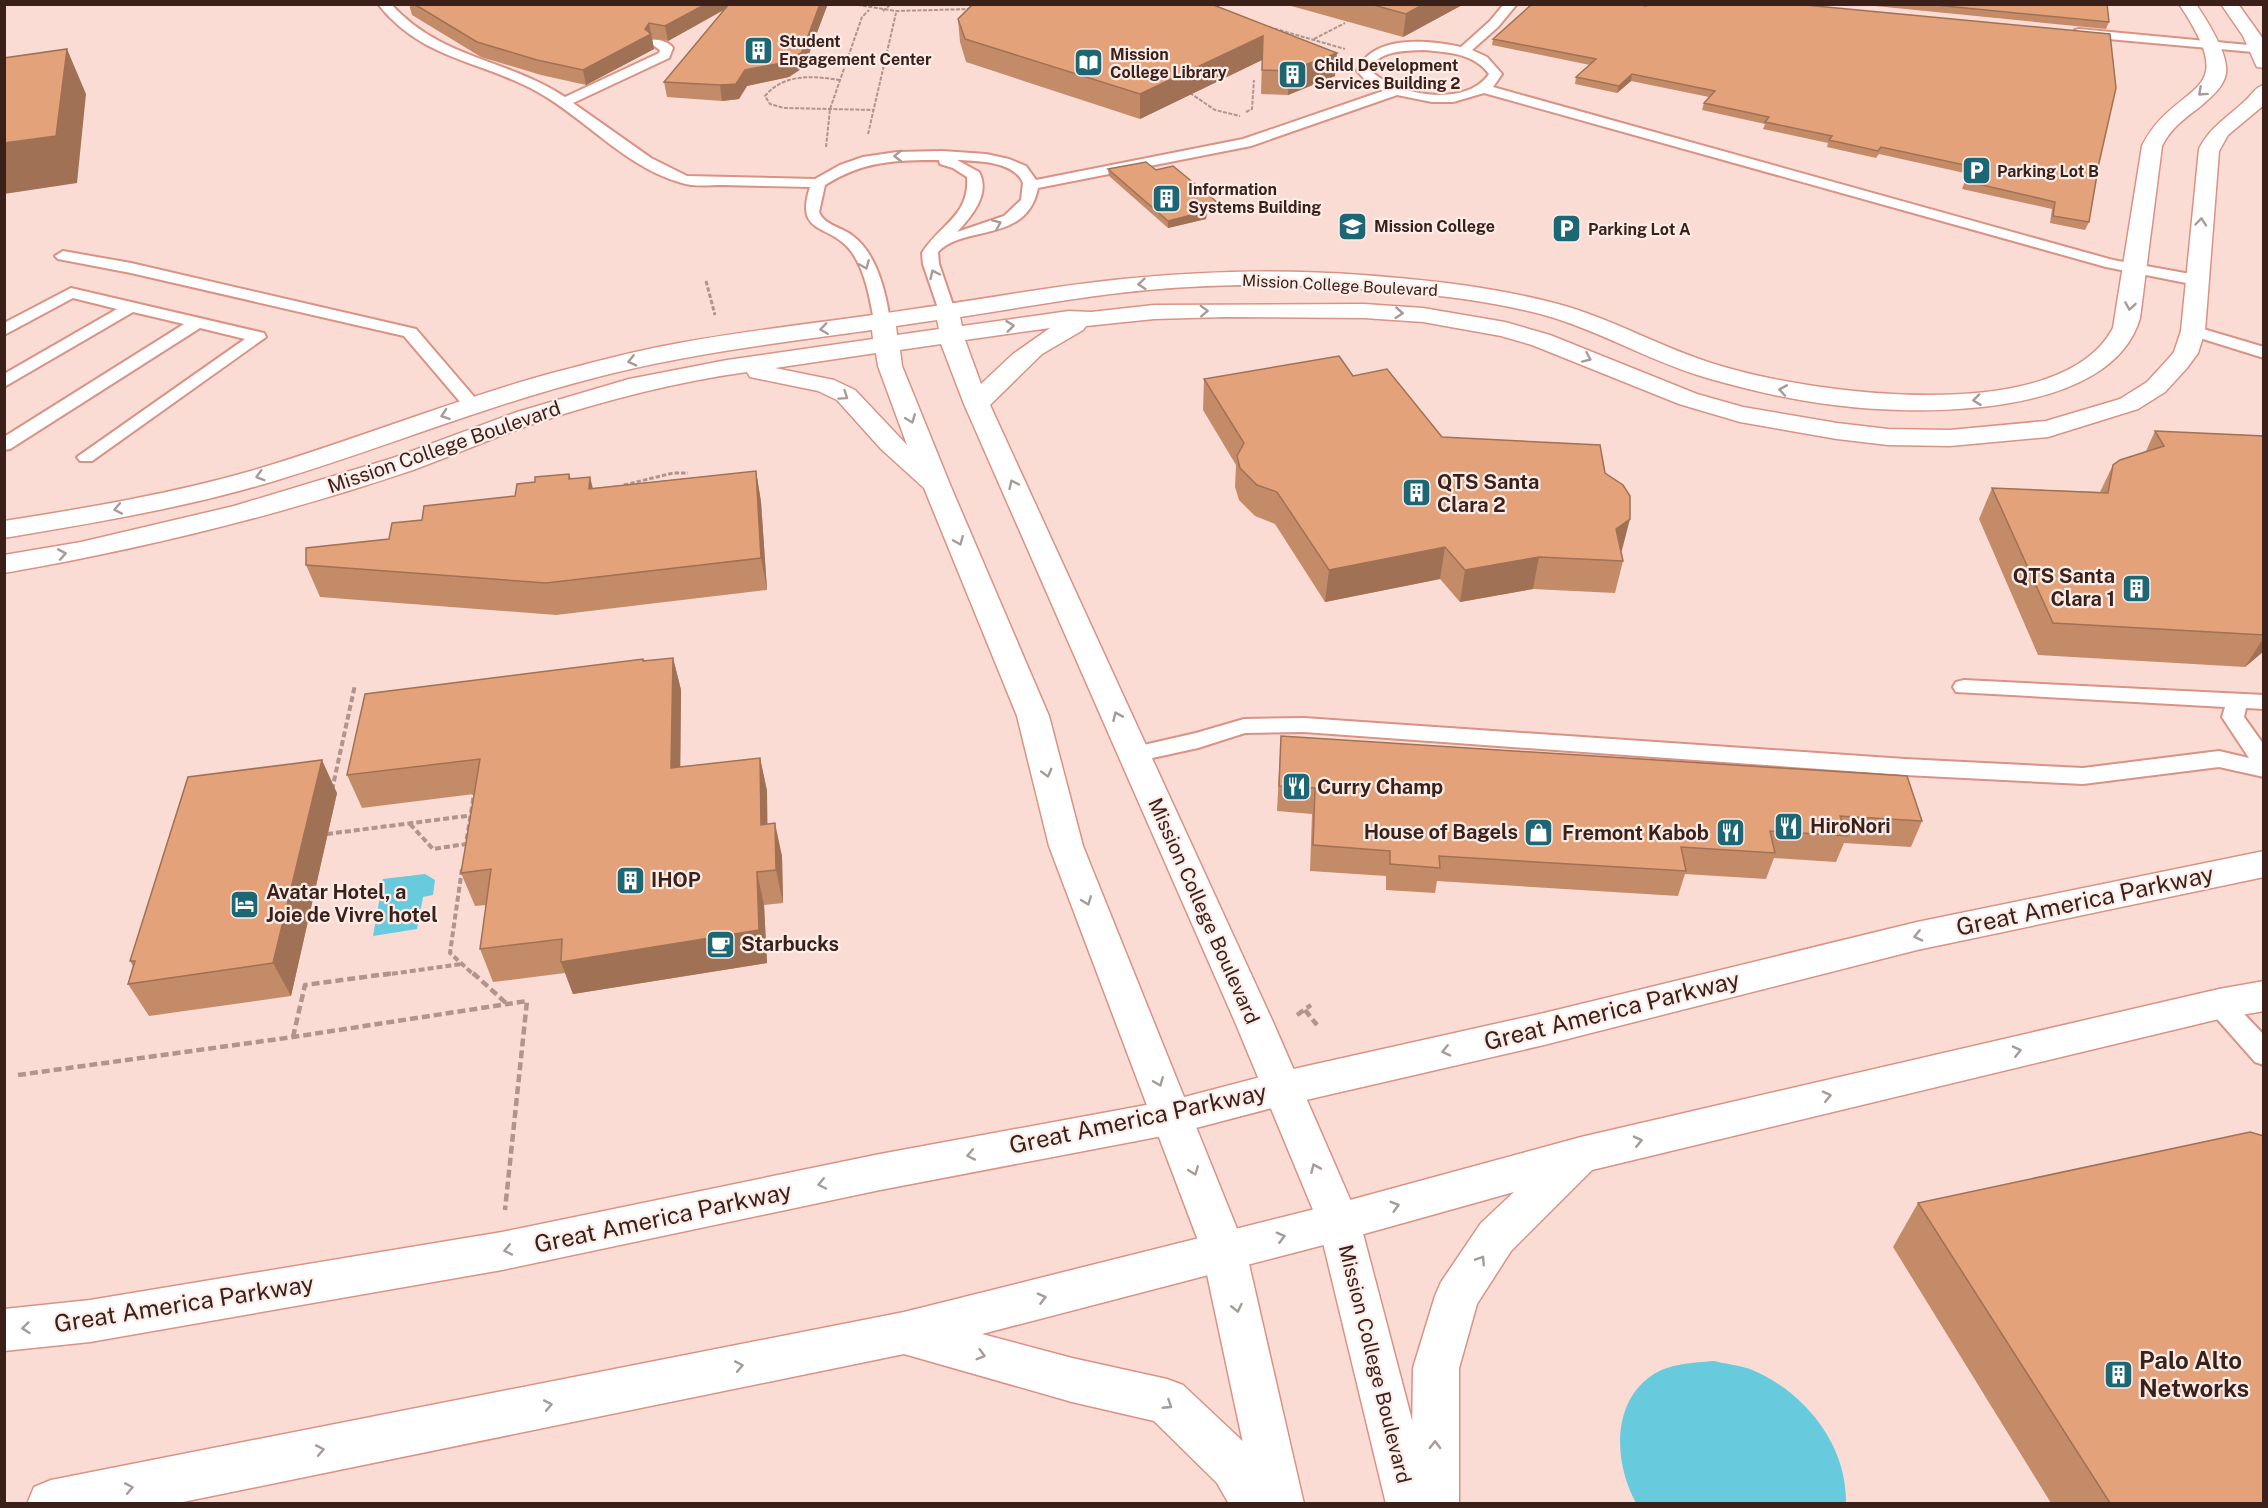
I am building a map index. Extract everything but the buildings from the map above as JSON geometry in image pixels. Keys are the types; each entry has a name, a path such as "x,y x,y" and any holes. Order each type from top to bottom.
{"street":[{"name":"Mission College Boulevard","path":"4,530 176,498 247,480 338,453 473,406 614,365 670,352 884,332 949,323 1120,286 1184,280 1388,284 1495,298 1576,317 1666,357 1707,371 1765,387 1874,403 1931,404 2023,393 2063,381 2102,359 2120,340 2128,318 2150,156 2155,136 2164,123 2205,91 2216,77 2217,65 2187,4"},
{"path":"2229,4 2252,36 2261,56"},
{"name":"Mission College Boulevard","path":"949,323 1091,319 1154,312 1225,310 1364,311 1422,315 1505,329 1542,340 1688,399 1740,414 1888,437 1950,438 2048,429 2129,404 2156,387 2186,354 2193,331 2206,166 2210,146 2220,133 2264,91"},
{"path":"977,404 1005,374 1040,343 1057,333 1091,319"},
{"name":"Mission College Boulevard","path":"949,323 956,354 977,404 1254,1022 1280,1089 1339,1222 1410,1503"},
{"name":"Mission College Boulevard","path":"4,564 81,551 242,513 403,464 526,418 638,384 884,332"},
{"path":"884,332 890,366 937,487 1033,716 1066,846 1224,1251 1280,1503"},
{"path":"727,367 805,380 825,385 846,396 890,443 937,487"},
{"name":"Great America Parkway","path":"4,1330 90,1321 502,1251 880,1172 1173,1116 1280,1089 1544,1029 1917,936 2264,864"},
{"path":"51,1503 904,1333 1339,1222 1581,1155 2219,1004 2264,996"},
{"path":"1435,1503 1436,1368 1457,1296 1496,1237 1581,1155"},
{"path":"904,1333 1071,1380 1167,1401 1234,1466 1256,1503"}],"lane":[{"path":"384,4 406,28 447,53 539,87 618,142 673,176 686,180 818,183 838,171 887,156 930,156 1000,162 1019,168 1027,176 1032,185 1031,197 1017,214 1006,221 979,231 941,240"},
{"path":"1463,52 1494,24 1511,4"},
{"path":"393,16 411,10"},
{"path":"2072,32 2209,45 2261,56"},
{"path":"562,103 665,55 667,48 656,43"},
{"path":"1403,47 1444,48 1463,52 1491,66 1496,74 1493,82 1484,89 1470,94 1432,98 1394,92 1367,79 1363,71 1365,63 1372,56 1403,47"},
{"path":"610,68 628,73"},
{"path":"1484,89 2136,269 2196,280"},
{"path":"1032,185 1173,159 1246,142 1394,92"},
{"path":"930,156 958,165 974,175 977,192 972,206 930,252 930,265 943,294 949,323"},
{"path":"818,183 811,200 812,214 822,227 843,237 855,246 863,260 880,304 884,332"},
{"path":"63,256 131,268 410,332 473,406"},
{"path":"4,330 71,293 258,337 86,457"},
{"path":"4,382 131,307"},
{"path":"4,445 197,323"},
{"path":"2193,331 2264,353"},
{"path":"1964,687 2264,702"},
{"path":"2237,700 2233,717 2264,763"},
{"path":"1134,754 1198,740 1244,726 1304,725 1893,766 2083,776 2219,759 2264,769"},
{"path":"2219,1004 2264,1054"}],"path":[{"path":"852,4 870,10 896,13 977,9"},
{"path":"883,11 891,4"},
{"path":"826,147 830,109 862,17 870,10"},
{"path":"867,138 896,13"},
{"path":"1312,39 1345,23"},
{"path":"1268,27 1372,56"},
{"path":"840,80 801,77 781,81 770,87 765,96 770,104 784,108 874,110"},
{"path":"1240,116 1252,109 1254,80"},
{"path":"1190,93 1215,110 1240,116 1273,134"},
{"path":"706,281 716,320"},
{"path":"621,486 673,473 688,473"},
{"path":"331,794 356,685"},
{"path":"465,855 474,794"},
{"path":"327,834 481,814"},
{"path":"410,824 434,849 477,842"},
{"path":"463,866 450,953 507,1004"},
{"path":"293,1037 305,985 462,964"},
{"path":"18,1075 293,1037 527,1001 502,1251"},
{"path":"1297,1015 1311,1005"},
{"path":"1305,1010 1317,1025"}],"water":[{"path":"425,874 435,880 433,895 423,897 417,929 373,936 383,879"},
{"path":"1714,1361 1750,1369 1770,1379 1788,1391 1819,1422 1839,1460 1846,1503 1636,1503 1629,1488 1621,1454 1620,1436 1628,1403 1638,1388 1651,1376 1665,1368"}],"place":[{"name":"Student Engagement Center","path":"758,50"},
{"name":"Mission College Library","path":"1089,63"},
{"name":"Child Development Services Building 2","path":"1293,74"},
{"name":"Parking Lot B","path":"1976,171"},
{"name":"Information Systems Building","path":"1167,198"},
{"name":"Mission College","path":"1353,226"},
{"name":"Parking Lot A","path":"1567,229"},
{"name":"QTS Santa Clara 2","path":"1416,493"},
{"name":"QTS Santa Clara 1","path":"2136,588"},
{"name":"Curry Champ","path":"1296,787"},
{"name":"HiroNori","path":"1789,826"},
{"name":"House of Bagels","path":"1539,832"},
{"name":"Fremont Kabob","path":"1730,833"},
{"name":"IHOP","path":"630,880"},
{"name":"Avatar Hotel, a Joie de Vivre hotel","path":"245,904"},
{"name":"Starbucks","path":"720,944"},
{"name":"Palo Alto Networks","path":"2118,1375"}]}
